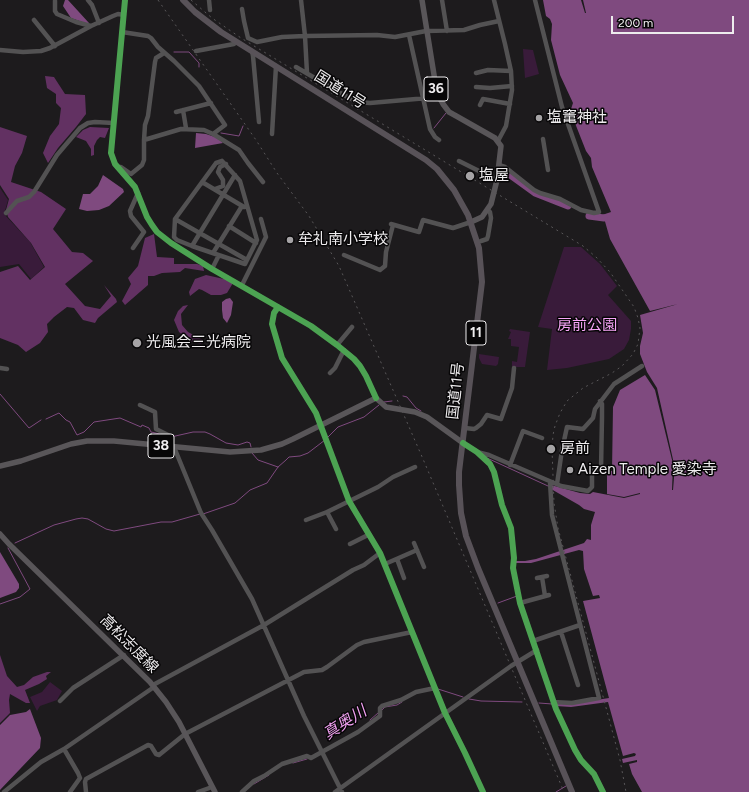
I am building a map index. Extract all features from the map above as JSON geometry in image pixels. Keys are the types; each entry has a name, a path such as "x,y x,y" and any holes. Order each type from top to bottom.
{"highway":[{"name":"国道11号","path":"183,0 208,22 237,42 426,160 437,169 454,190 471,222 479,248 482,282 459,485 461,513 466,536 478,568 572,792"}],"main road":[{"name":"36","path":"422,0 426,32 439,97 449,112 491,134 498,141"},
{"path":"471,222 482,217 491,204 499,165 501,146 498,141"},
{"path":"379,402 398,410 415,412 427,417 463,443"},
{"name":"38","path":"0,466 21,462 57,448 79,442 100,440 230,452 251,451 282,444 379,402"},
{"name":"高松志度線","path":"0,534 154,686 172,711 214,790"}],"street":[{"path":"88,0 99,23"},
{"path":"125,0 111,153 117,167 131,181 138,193 147,217 157,232 171,243 212,269 311,326 344,350 360,366 379,402"},
{"path":"208,0 210,10"},
{"path":"301,0 307,73"},
{"path":"442,0 446,31"},
{"path":"494,0 511,71 512,86 506,126 498,141"},
{"path":"499,165 540,193 560,199 581,210 594,213 599,212 562,107 535,0"},
{"path":"55,1 55,11 57,14 76,22 91,26"},
{"path":"242,9 248,38 257,42 305,36 377,35 394,37 426,32 464,30 499,21"},
{"path":"0,50 32,52 55,46 91,26 118,14 124,15"},
{"path":"34,20 55,46"},
{"path":"122,32 148,36 199,86 225,125 213,134"},
{"path":"409,35 430,129 439,140"},
{"path":"196,51 234,44 237,42"},
{"path":"252,51 259,122"},
{"path":"117,167 121,167 131,174 142,164 155,62 156,58 164,53"},
{"path":"272,134 276,66"},
{"path":"296,67 358,102 370,103 439,97"},
{"path":"476,73 488,70 511,71"},
{"path":"476,87 490,88 512,86"},
{"path":"480,105 483,99 510,104"},
{"path":"176,112 211,103"},
{"path":"183,110 186,128"},
{"path":"6,213 17,201 29,197 34,192 57,155 80,128 88,123 114,123"},
{"path":"144,140 186,128 204,130 239,150 263,182"},
{"path":"542,139 548,170"},
{"path":"222,161 226,164 235,176 240,181 257,240 245,264 192,246 177,240 174,237 176,218 218,162 222,161"},
{"path":"459,161 497,180"},
{"path":"215,189 223,186 223,180 218,172 220,167 226,164"},
{"path":"192,246 235,176"},
{"path":"202,182 249,210"},
{"path":"133,248 144,232 130,216 130,211 138,193"},
{"path":"213,253 242,206"},
{"path":"481,241 487,239 488,236 491,218 488,210"},
{"path":"176,218 247,260"},
{"path":"242,285 266,237 261,219"},
{"path":"344,255 380,270 386,266 386,252 392,225 419,232 423,220 453,228 471,222"},
{"path":"229,226 256,243"},
{"path":"212,269 219,255"},
{"path":"278,307 274,313 272,324 282,358 314,409 322,426 349,501 380,553 445,713 483,792"},
{"path":"337,345 352,326"},
{"path":"330,373 335,368 344,350"},
{"path":"557,484 562,450 568,427 583,429 593,418 595,409 614,384 642,366"},
{"path":"0,368 7,369"},
{"path":"465,428 476,428 481,424 487,415 501,420 512,388 514,368"},
{"path":"477,452 489,455 550,482 581,491 591,490 592,471 601,470 602,404 600,401"},
{"path":"140,405 155,412 156,429 168,435 202,514 245,587 264,625 322,753 341,790"},
{"path":"510,464 523,431 542,438"},
{"path":"463,443 477,452 490,464 494,472 502,505 511,528 514,558 513,568 520,603 537,650 553,702 575,750 581,760 594,774 603,792"},
{"path":"306,520 328,512 378,487 393,477 415,467"},
{"path":"550,482 552,515 599,698 572,703 553,702"},
{"path":"328,512 336,529"},
{"path":"350,544 368,534"},
{"path":"414,543 424,567"},
{"path":"385,564 417,550"},
{"path":"8,791 41,762 64,748 154,686 264,625 353,570 364,565 380,553"},
{"path":"397,558 404,578"},
{"path":"520,603 547,595 542,577"},
{"path":"533,641 580,625"},
{"path":"86,792 86,779 148,745 151,746 156,754 159,755 185,734 304,672 322,670 357,645 364,642 412,632"},
{"path":"561,632 578,685"},
{"path":"335,792 341,790 445,713 537,650"},
{"path":"60,701 73,688 124,655"},
{"path":"242,792 254,781 282,764 307,756 311,758 358,732 380,716 380,708 382,706 402,700 409,694 435,688"},
{"path":"64,748 80,778 70,792"},
{"path":"198,792 214,790"}],"green space":[{"path":"523,49 533,50 539,74 525,78"},
{"path":"0,188 8,200 4,214 30,242 44,267 31,279 19,264 0,267"},
{"name":"房前公園","path":"564,247 581,247 600,264 617,286 608,295 631,321 631,329 629,340 624,349 609,359 567,368 547,370 552,329 538,327"},
{"path":"510,329 530,332 525,367 512,367 512,361 517,362 519,347 511,346 511,339 508,339 511,332 509,331"},
{"path":"479,354 499,357 498,364 496,366 482,364"},
{"path":"50,682 62,691 57,700 40,706 37,711 30,697 42,692"}],"shaded area":[{"path":"65,0 68,0 89,23 88,24 71,18 63,6"},
{"path":"543,0 581,0 586,13 583,0 749,0 749,792 642,792 632,774 629,764 637,762 637,760 623,763 622,759 635,756 636,754 634,753 623,756 608,702 571,707 556,706 555,703 571,704 609,698 583,601 600,598 599,595 593,596 584,569 583,551 579,550 531,563 515,563 515,561 536,559 584,543 587,539 591,540 591,525 595,512 584,509 551,489 551,485 580,493 590,494 593,492 624,498 640,494 624,497 607,494 607,471 612,471 613,407 620,390 645,375 655,390 673,464 672,490 674,478 674,464 657,388 647,372 640,354 643,333 640,315 678,304 650,311 610,239 602,215 611,212 592,167 591,158 586,151 571,113 573,103 560,75 551,40 552,24 550,19 546,16"},
{"path":"45,76 54,77 65,94 85,95 86,114 58,148 48,163 43,153 50,136 59,124 61,108 56,103 56,94 47,88"},
{"path":"0,127 27,136 22,153 15,166 11,182 41,192 66,209 53,229 72,252 83,253 93,261 65,284 85,306 100,309 111,296 104,285 117,302 98,318 95,323 83,320 74,308 67,307 47,324 48,332 40,343 26,352 18,345 0,338 0,272 18,266 30,280 45,267 31,243 8,217 6,210 9,199 0,185"},
{"path":"90,127 109,128 105,138 100,137 97,140 94,146 94,155 91,156 91,149 86,141 76,137 83,130"},
{"path":"196,133 206,134 218,138 223,143 195,148"},
{"path":"103,175 123,189 124,192 109,206 99,210 87,211 79,209 83,194 90,194 98,186"},
{"path":"154,234 157,257 174,258 174,264 197,264 203,266 204,271 185,268 180,272 162,273 154,276 148,276 148,285 125,305 122,301 131,284 128,278 138,266 145,238"},
{"path":"206,275 227,279 233,283 227,293 221,295 211,295 199,289 190,296 189,292 195,279"},
{"path":"230,298 233,302 231,315 227,323 223,318 222,302"},
{"path":"188,305 181,314 182,325 188,332 203,340 201,344 190,341 179,332 174,320 178,311 183,306"},
{"path":"0,552 19,584 19,588 16,592 0,598"},
{"path":"0,655 7,676 17,687 24,685 33,677 51,672 46,676 47,679 25,690 30,703 26,703 10,694 10,713 0,723"},
{"path":"30,709 41,738 40,748 0,790 0,725 10,715 26,712"}],"waterway":[{"path":"174,52 189,52 199,63 199,67"},
{"path":"434,128 446,113"},
{"path":"221,133 239,136 243,126"},
{"path":"500,178 502,174 506,172 535,193 568,206"},
{"path":"589,216 604,218"},
{"path":"0,394 29,428 41,420"},
{"path":"403,396 407,397 416,408 421,411"},
{"path":"384,402 392,401"},
{"path":"327,438 338,427 364,417 379,405"},
{"path":"46,419 59,413 70,422 77,435 84,432 94,422 120,418 141,427 142,425 149,428 151,432 164,435"},
{"path":"171,437 193,432 205,432 226,443 238,445 247,442 250,443 251,447"},
{"path":"203,514 235,503 250,490 267,483 278,467 289,457 300,456 308,453 325,440"},
{"path":"252,453 258,460 278,467"},
{"path":"487,458 548,486"},
{"path":"15,543 54,525 82,518 88,519 106,529 114,531 161,522 172,522 200,514"},
{"path":"0,604 20,597 30,589 8,548"},
{"path":"498,603 517,596"},
{"name":"真奥川","path":"438,689 463,697"},
{"name":"真奥川","path":"469,699 481,701 522,702"},
{"name":"真奥川","path":"382,710 385,707 397,705 402,702"},
{"name":"真奥川","path":"539,703 552,704"},
{"name":"真奥川","path":"370,720 378,713"},
{"name":"真奥川","path":"293,763 307,759"},
{"name":"真奥川","path":"254,784 269,775"},
{"path":"556,792 566,786"}],"railway":[{"path":"158,0 256,140 277,173 309,216 339,266 423,459 564,792"},
{"path":"191,0 212,18 241,38 583,246 610,272 634,307 640,328 638,344 633,354 622,366 583,388 567,401 555,426 552,449 554,503 558,528 620,760 626,792"}],"cycle path":[{"path":"125,0 111,153 115,164 135,187 147,217 152,225 157,232 171,243 212,269 311,326 337,345 360,366 376,398"},
{"path":"278,307 274,313 272,324 282,358 316,413 349,501 380,553 445,713 483,792"},
{"path":"463,443 477,452 490,464 494,472 502,505 511,528 514,558 513,568 520,603 556,709 575,750 581,760 594,774 603,792"}],"place":[{"name":"塩竃神社","path":"539,118"},
{"name":"塩屋","path":"470,176"},
{"name":"牟礼南小学校","path":"290,240"},
{"name":"光風会三光病院","path":"137,343"},
{"name":"房前","path":"551,449"},
{"name":"Aizen Temple 愛染寺","path":"570,470"}]}
